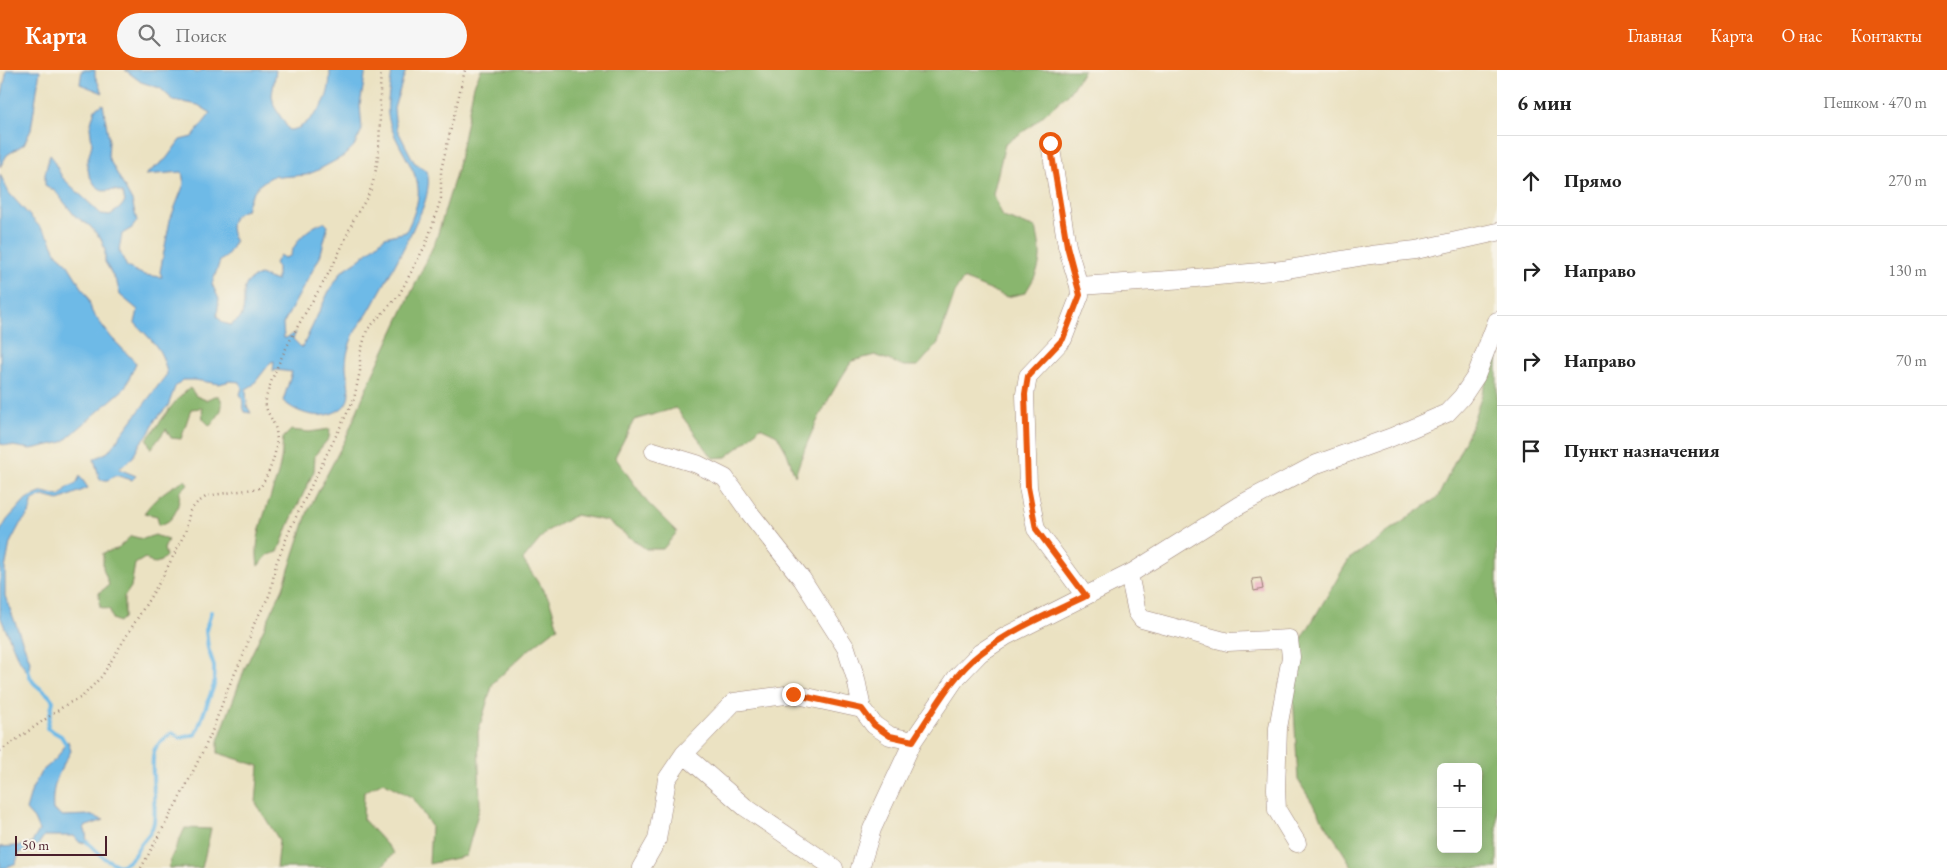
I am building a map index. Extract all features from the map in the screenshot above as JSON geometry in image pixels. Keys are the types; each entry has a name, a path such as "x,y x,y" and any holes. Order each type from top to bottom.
{"lane":[{"path":"1050,143 1067,246 1080,295 1063,339 1028,376 1025,394 1028,487 1036,529 1086,596"},
{"path":"1079,286 1282,270 1371,255 1416,250 1497,232"},
{"path":"860,868 872,829 913,741 956,678 980,653 1006,636 1129,574 1238,506 1317,464 1392,437 1447,413 1462,397 1476,376 1497,321"},
{"path":"654,451 697,464 725,478 749,512 802,579 846,648 856,679 862,709 874,725 890,736 913,741"},
{"path":"1129,574 1137,612 1142,618 1228,642 1289,640 1291,657 1278,728 1276,789 1278,810 1297,843"},
{"path":"641,868 657,840 667,779 684,754 734,702 793,694 862,709"},
{"path":"684,754 745,807 834,868"}],"path":[{"path":"0,751 66,704 82,697 102,676 162,578 185,533 190,512 198,503 207,496 260,488 268,475 277,438 274,426 268,415 266,404 268,393 276,370 370,190 378,154 381,70"},
{"path":"141,868 185,788 211,734 228,688 244,654 254,624 270,594 276,564 291,527 354,399 360,371 360,354 367,330 399,295 425,246 441,198 441,170 464,70"}],"green space":[{"path":"481,70 1084,70 1069,93 1030,127 1005,144 993,194 1003,217 1036,228 1040,247 1038,269 1025,293 1007,297 963,279 956,290 938,343 918,366 904,366 875,355 852,361 819,417 795,476 787,453 777,435 760,427 748,440 726,457 713,458 676,408 634,420 615,457 647,502 677,532 663,549 646,549 607,521 576,515 547,531 523,560 549,599 558,627 526,652 493,683 478,732 480,806 466,856 429,864 431,826 413,798 383,782 364,792 363,819 394,853 381,868 276,868 279,840 256,803 259,766 218,753 218,741 245,668 283,588 308,511 346,438 367,387 436,240 457,170 474,85"},
{"path":"1497,349 1497,868 1353,868 1298,780 1291,657 1349,559 1438,497 1470,430"},
{"path":"190,388 196,396 206,400 219,396 222,408 218,416 210,426 203,419 202,408 191,409 181,439 171,438 166,429 151,449 147,439 172,406"},
{"path":"330,429 329,438 315,455 314,471 278,552 268,555 258,566 257,553 260,527 277,478 282,455 283,438 291,430 309,432"},
{"path":"185,480 188,484 180,492 179,503 169,521 159,525 157,516 144,513 153,502 173,486"},
{"path":"155,535 168,540 164,549 166,556 161,561 153,564 145,558 135,564 131,587 124,597 124,617 119,622 112,619 110,610 100,607 99,593 109,585 103,568 103,553 117,549 131,536 143,539"},
{"path":"185,828 211,829 202,868 169,868 171,858"}],"water":[{"path":"7,70 40,70 31,130 24,144 7,155 0,167 0,104"},
{"path":"82,70 95,70 95,76 103,93 80,84"},
{"path":"125,70 192,70 196,73 203,70 276,70 272,95 274,106 289,130 301,127 318,111 327,93 330,70 366,70 360,105 362,130 354,146 344,156 316,171 306,175 280,177 276,175 260,184 250,198 246,210 233,219 231,227 235,242 227,256 220,261 212,284 219,299 217,316 223,323 231,325 241,317 245,287 252,278 260,275 277,281 277,266 275,263 280,255 284,258 290,256 295,245 303,235 324,222 328,226 320,257 283,324 284,338 296,332 293,339 302,348 328,293 342,271 360,259 385,237 406,232 417,204 418,187 389,120 388,101 392,70 406,70 394,108 395,120 397,129 414,162 427,171 428,182 424,205 405,245 351,341 346,365 349,395 344,406 332,413 317,415 289,406 283,401 292,372 276,370 273,372 274,361 271,362 253,385 246,389 247,406 251,413 244,410 240,394 242,388 240,382 230,381 219,384 182,380 175,387 168,406 155,420 133,457 119,469 136,476 132,480 116,475 108,480 100,480 94,459 108,452 167,374 160,352 152,340 135,323 138,310 120,295 117,283 105,262 105,250 101,239 90,226 75,216 56,192 45,185 45,174 50,154 62,177 101,214 110,215 119,209 125,202 123,193 115,190 103,191 95,185 89,175 87,163 92,144 90,127 95,109 103,104 109,141 108,157 132,201 137,221 132,228 122,234 119,250 127,267 144,275 162,277 160,272 170,220 184,184 182,172 145,175 166,159 180,140 192,137 211,113 198,105 173,100 160,88 141,82"},
{"path":"0,174 9,193 49,237 57,254 66,262 88,297 92,312 111,337 136,363 125,388 63,442 31,449 0,444"},
{"path":"80,476 88,488 59,500 43,496 33,500 29,514 20,524 10,543 5,569 5,596 30,661 29,669 26,670 17,656 0,616 0,532 7,520 26,499 43,492 60,496 68,487 76,484"},
{"path":"68,741 71,751 57,779 53,793 53,810 63,816 89,815 104,820 84,827 87,842 80,843 74,836 44,836 38,845 19,853 16,863 0,868 0,847 30,845 39,831 34,819 26,810 32,789 41,772 56,759"}],"building":[{"path":"1261,578 1263,589 1254,591 1252,579"}],"waterway":[{"path":"87,842 104,858 119,866 132,858 150,832 155,814 153,763 155,749 172,733 181,738 196,734 214,685 214,666 208,648 206,630 211,612"},
{"path":"28,669 35,684 50,696 53,701 47,728 61,736 66,744"}],"route":[{"path":"793,694 862,709 874,725 890,736 913,741 956,678 980,653 1006,636 1086,596 1036,529 1028,487 1025,394 1028,376 1063,339 1080,295 1067,246 1050,143"}]}
